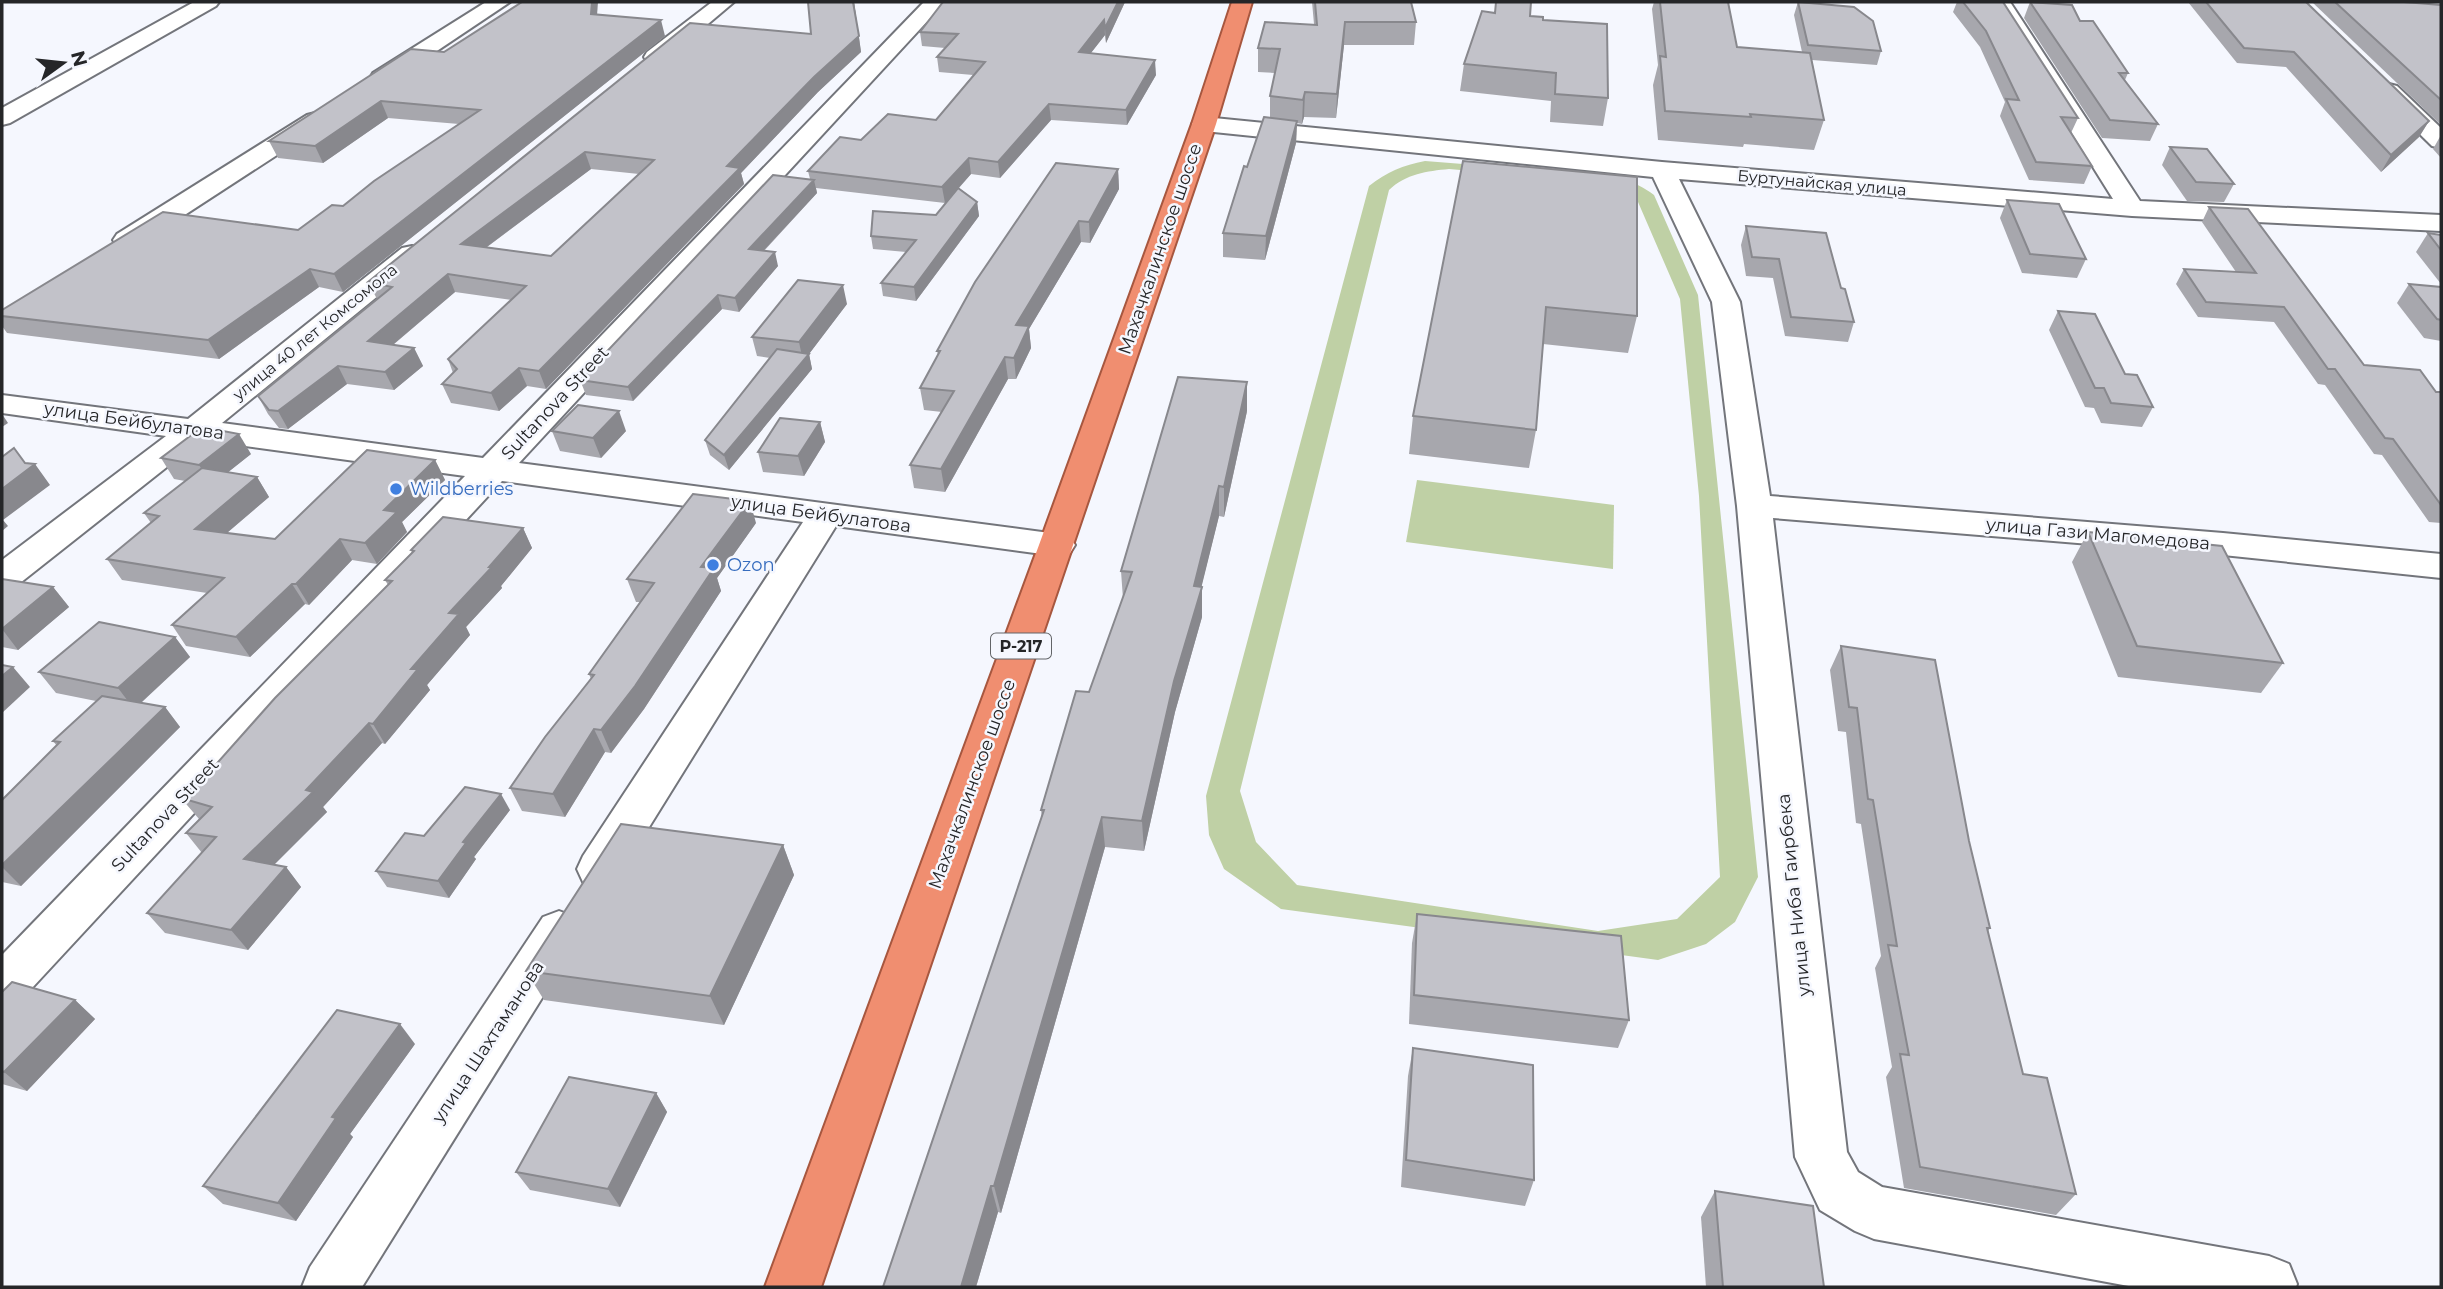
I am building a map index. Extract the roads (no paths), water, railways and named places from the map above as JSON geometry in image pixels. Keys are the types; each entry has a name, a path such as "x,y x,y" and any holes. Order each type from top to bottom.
{"highway":[{"name":"Махачкалинское шоссе","path":"793,1287 1057,545 1204,124 1242,2"}],"street":[{"path":"2,118 209,2"},
{"path":"355,94 500,2"},
{"path":"637,72 724,2"},
{"name":"Sultanova Street","path":"2,987 935,2"},
{"path":"2000,2 2132,208"},
{"path":"2374,76 2441,141"},
{"path":"108,253 332,109"},
{"name":"Буртунайская улица","path":"1204,124 1662,170 2132,208 2441,223"},
{"name":"улица Ниба Гаирбека","path":"1662,170 1726,302 1754,506 1821,1157 1839,1191 1874,1212 2269,1284"},
{"name":"улица 40 лет Комсомола","path":"2,578 195,429 432,237"},
{"name":"улица Бейбулатова","path":"2,404 1057,545"},
{"name":"улица Гази Магомедова","path":"1754,506 2223,544 2441,566"},
{"name":"улица Шахтаманова","path":"330,1287 827,514"}],"place":[{"name":"Wildberries","path":"396,489"},
{"name":"Ozon","path":"713,565"}]}
